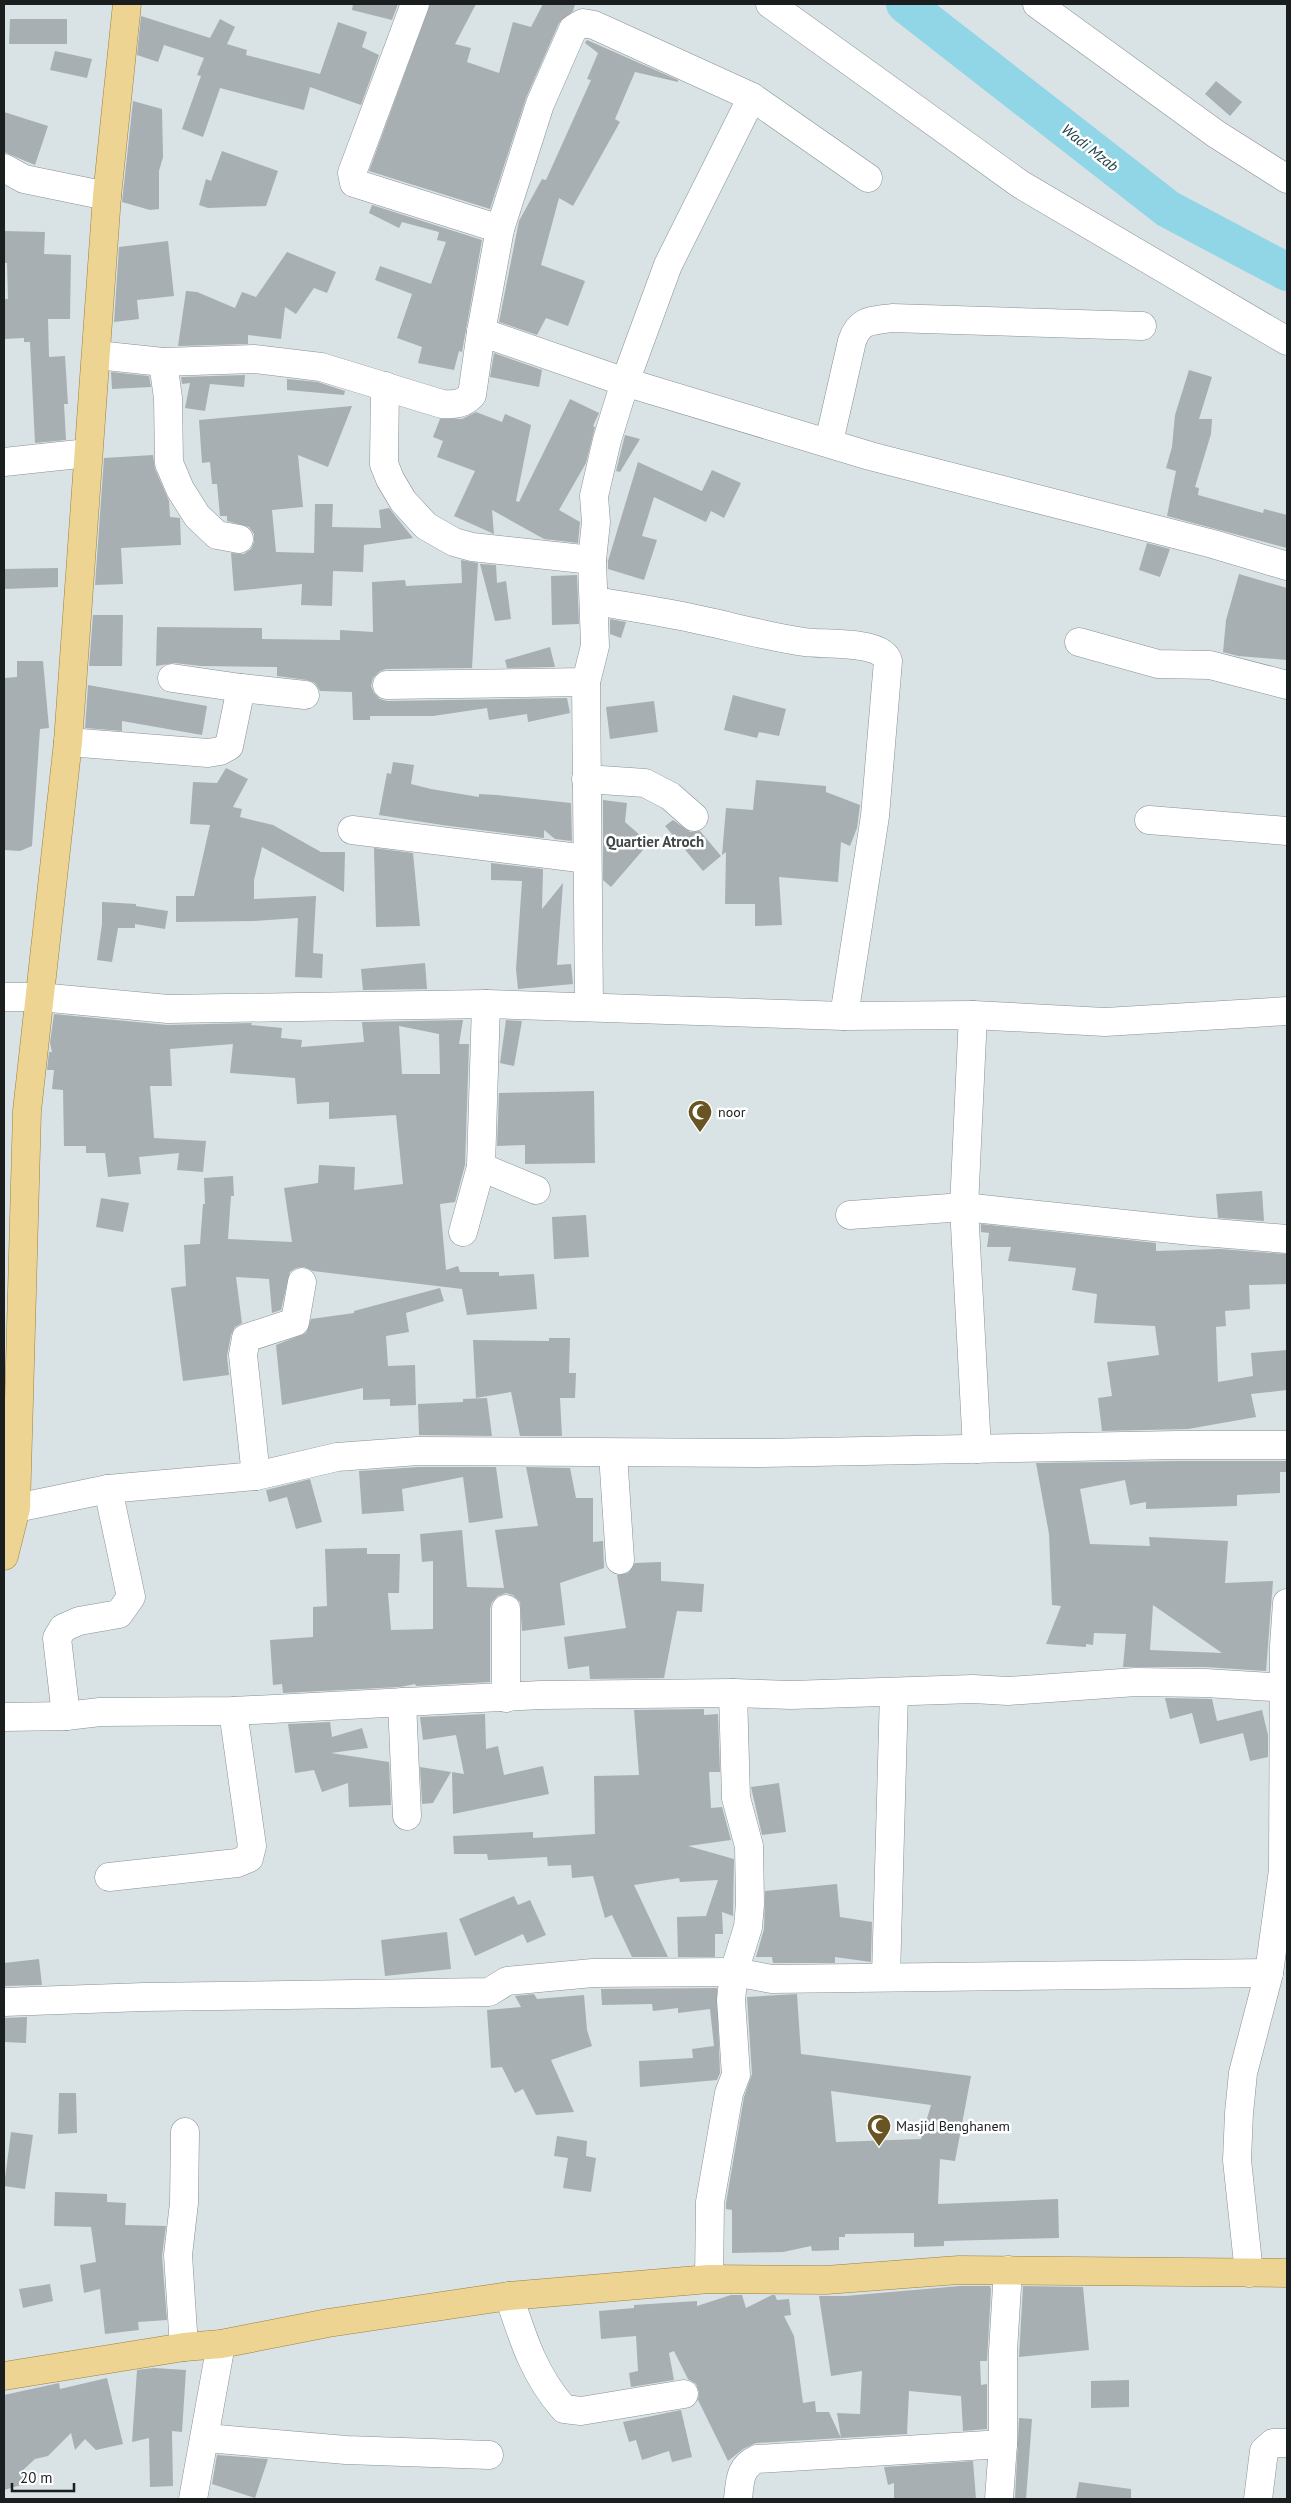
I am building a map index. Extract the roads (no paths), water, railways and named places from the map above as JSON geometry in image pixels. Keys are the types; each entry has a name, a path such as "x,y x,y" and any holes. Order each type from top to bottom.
{"main road":[{"path":"4,1556 21,1400 27,1110 68,742 107,196 127,4"},
{"path":"4,2376 184,2347 221,2344 328,2323 510,2296 709,2279 826,2280 959,2270 1287,2273"}],"street":[{"path":"415,4 352,173 354,183 500,229"},
{"path":"770,4 1020,184 1287,341"},
{"path":"1037,4 1208,129 1287,179"},
{"path":"97,355 163,362 254,358 321,367 442,404 455,405 465,402 472,395 481,332 500,229 540,104 573,29 583,23 594,25 752,97 868,178"},
{"path":"589,1006 586,682 595,646 595,601 592,560 596,522 594,496 596,478 625,382 668,265 752,97"},
{"path":"4,168 24,179 107,196"},
{"path":"830,442 852,341 856,328 866,322 892,318 1142,326"},
{"path":"481,332 625,382 830,442 870,456 1213,544 1287,566"},
{"path":"163,362 168,398 170,463 180,488 197,516 217,535 239,539"},
{"path":"385,386 384,464 403,501 426,526 454,542 472,548 592,560"},
{"path":"4,462 88,453"},
{"path":"595,601 697,619 804,642 868,647 882,651 886,656 888,661 875,816 844,1016"},
{"path":"1079,642 1158,664 1210,665 1287,686"},
{"path":"172,678 305,695"},
{"path":"387,685 586,682"},
{"path":"68,742 208,753 220,751 229,746 241,688"},
{"path":"586,779 644,783 670,796 694,817"},
{"path":"1149,820 1287,831"},
{"path":"352,830 587,859"},
{"path":"4,997 39,997 168,1009 486,1004 844,1016 973,1016 1105,1022 1287,1011"},
{"path":"463,1232 481,1168 486,1004"},
{"path":"973,1016 964,1207 976,1449"},
{"path":"481,1168 536,1190"},
{"path":"850,1215 964,1207 1191,1232 1287,1239"},
{"path":"256,1476 243,1355 246,1338 295,1322 302,1282"},
{"path":"10,1508 108,1489 256,1476 337,1457 418,1451 613,1454 1287,1445"},
{"path":"613,1454 620,1560"},
{"path":"66,1716 57,1638 63,1628 79,1621 119,1614 131,1597 108,1489"},
{"path":"1249,2273 1237,2160 1238,2113 1243,2073 1269,1973 1285,1870 1287,1603"},
{"path":"506,1609 506,1698"},
{"path":"4,1717 66,1716 100,1712 233,1711 540,1695 733,1693 792,1695 973,1689 1008,1691 1136,1682 1205,1683 1286,1688"},
{"path":"886,1976 894,1692"},
{"path":"709,2279 710,2202 729,2094 736,2075 731,2000 734,1972 748,1927 749,1846 736,1798 733,1693"},
{"path":"402,1702 407,1816"},
{"path":"109,1877 237,1863 249,1858 252,1846 233,1711"},
{"path":"4,2002 144,1997 489,1992 507,1981 593,1973 734,1972 772,1979 886,1976 1269,1973"},
{"path":"184,2347 178,2255 184,2203 185,2132"},
{"path":"999,2499 1003,2444 1003,2351 1008,2270"},
{"path":"510,2296 530,2358 551,2394 564,2409 580,2411 684,2394"},
{"path":"193,2499 206,2438 221,2344"},
{"path":"206,2438 346,2450 489,2455"},
{"path":"1258,2499 1264,2451 1272,2444 1287,2443"},
{"path":"738,2499 740,2475 746,2466 757,2459 1003,2444"}],"waterway":[{"name":"Wadi Mzab","path":"905,4 1168,209 1287,272"}],"place":[{"name":"noor","path":"700,1133"},
{"name":"Masjid Benghanem","path":"879,2147"}],"district":[{"name":"Quartier Atroch","path":"655,842"}]}
